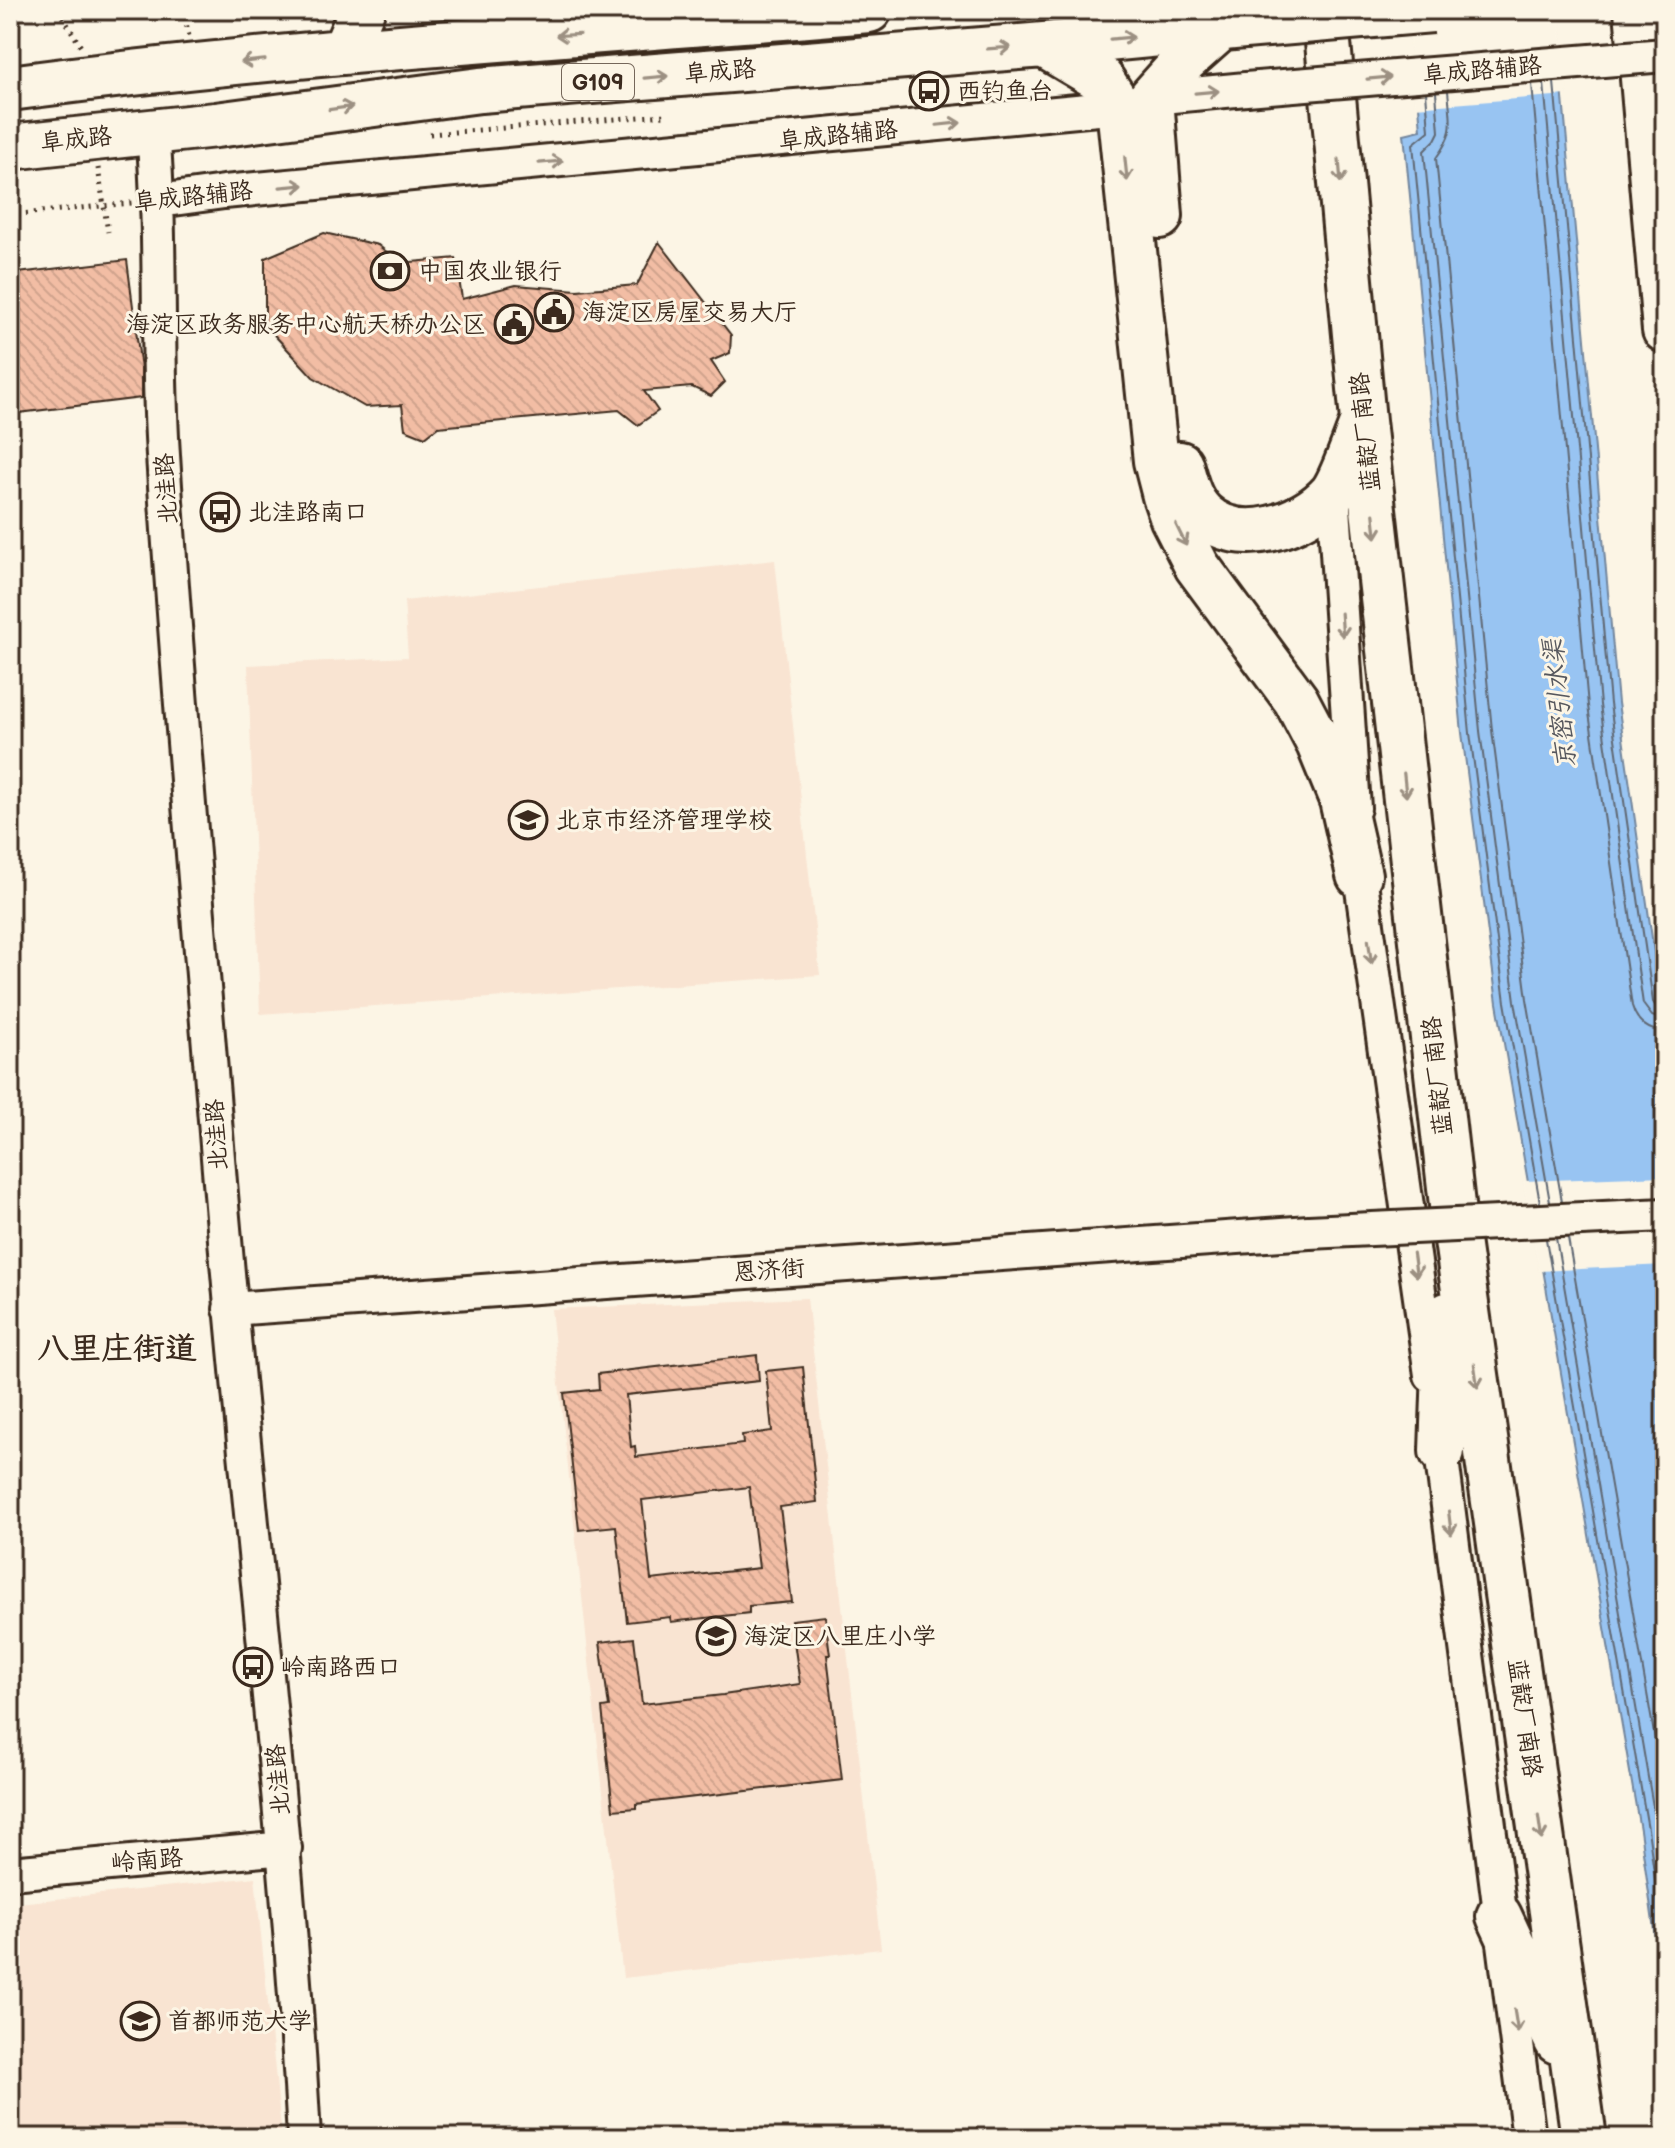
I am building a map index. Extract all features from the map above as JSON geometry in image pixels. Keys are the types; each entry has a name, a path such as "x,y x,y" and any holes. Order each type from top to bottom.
{"highway":[{"path":"344,52 362,10"},
{"name":"阜成路","path":"10,88 98,76 344,52 484,24 583,34 869,10"},
{"name":"蓝靛厂南路","path":"1325,10 1363,421 1452,1205 1584,2138"},
{"name":"阜成路","path":"10,147 480,90 1432,10"},
{"path":"1637,10 1665,330"},
{"path":"1135,102 1185,60 1233,27"},
{"path":"1044,45 1135,102 1178,458 1189,496 1203,514 1220,527 1248,531 1275,528 1304,516 1333,492 1363,421"},
{"path":"1135,102 1156,461 1165,496 1197,566 1296,700 1319,744 1342,800 1359,875"},
{"path":"1442,1451 1452,1205"},
{"path":"1499,1916 1577,2083"}],"street":[{"name":"阜成路辅路","path":"159,201 1246,89 1665,55"},
{"name":"北洼路","path":"153,131 159,201 162,450 230,1309 285,1848 304,2138"},
{"name":"蓝靛厂南路","path":"1333,492 1359,875 1442,1451 1529,2138"},
{"name":"恩济街","path":"230,1309 1309,1232 1665,1215"},
{"name":"岭南路","path":"10,1873 285,1848"}],"path":[{"path":"463,131 665,115"},
{"name":"阜成路辅路","path":"10,215 159,201"}],"shaded area":[{"name":"北京市经济管理学校","path":"775,560 820,975 260,1014 248,665 408,657 404,601"},
{"name":"海淀区八里庄小学","path":"807,1298 881,1949 623,1978 551,1309"},
{"name":"首都师范大学","path":"255,1877 282,2138 10,2138 10,1904"}],"water":[{"name":"京密引水渠","path":"1411,10 1555,10 1618,703 1665,1028 1665,2008 1640,1830 1497,1003 1462,733 1404,134 1421,130"}],"pier":[{"path":"1407,10 1559,10 1567,95 1415,107"},
{"path":"1665,1176 1665,1265 1539,1271 1523,1181"}],"building":[{"path":"324,233 378,245 400,263 456,258 462,299 516,285 577,290 637,285 659,242 731,335 730,353 711,361 725,382 711,396 692,387 644,391 658,411 638,425 619,410 438,427 425,437 405,429 402,405 365,407 313,377 265,325 265,258"},
{"path":"127,260 141,369 141,398 10,414 10,274"},
{"path":"757,1355 759,1381 626,1395 631,1447 635,1446 636,1457 743,1444 742,1435 772,1431 766,1371 803,1367 817,1502 780,1507 792,1602 749,1606 749,1613 671,1622 670,1617 627,1622 616,1526 579,1530 564,1393 599,1389 598,1374","holes":["749,1487 759,1568 651,1580 642,1500"]},
{"path":"825,1616 842,1780 636,1804 636,1808 613,1810 602,1708 609,1707 600,1642 634,1638 642,1704 723,1695 800,1684 791,1620"}],"place":[{"name":"西钓鱼台","path":"929,91"},
{"name":"中国农业银行","path":"390,271"},
{"name":"海淀区房屋交易大厅","path":"554,312"},
{"name":"海淀区政务服务中心航天桥办公区","path":"514,324"},
{"name":"北洼路南口","path":"220,512"},
{"name":"北京市经济管理学校","path":"528,820"},
{"name":"海淀区八里庄小学","path":"716,1636"},
{"name":"岭南路西口","path":"253,1667"},
{"name":"首都师范大学","path":"140,2021"}],"district":[{"name":"八里庄街道","path":"117,1348"}]}
